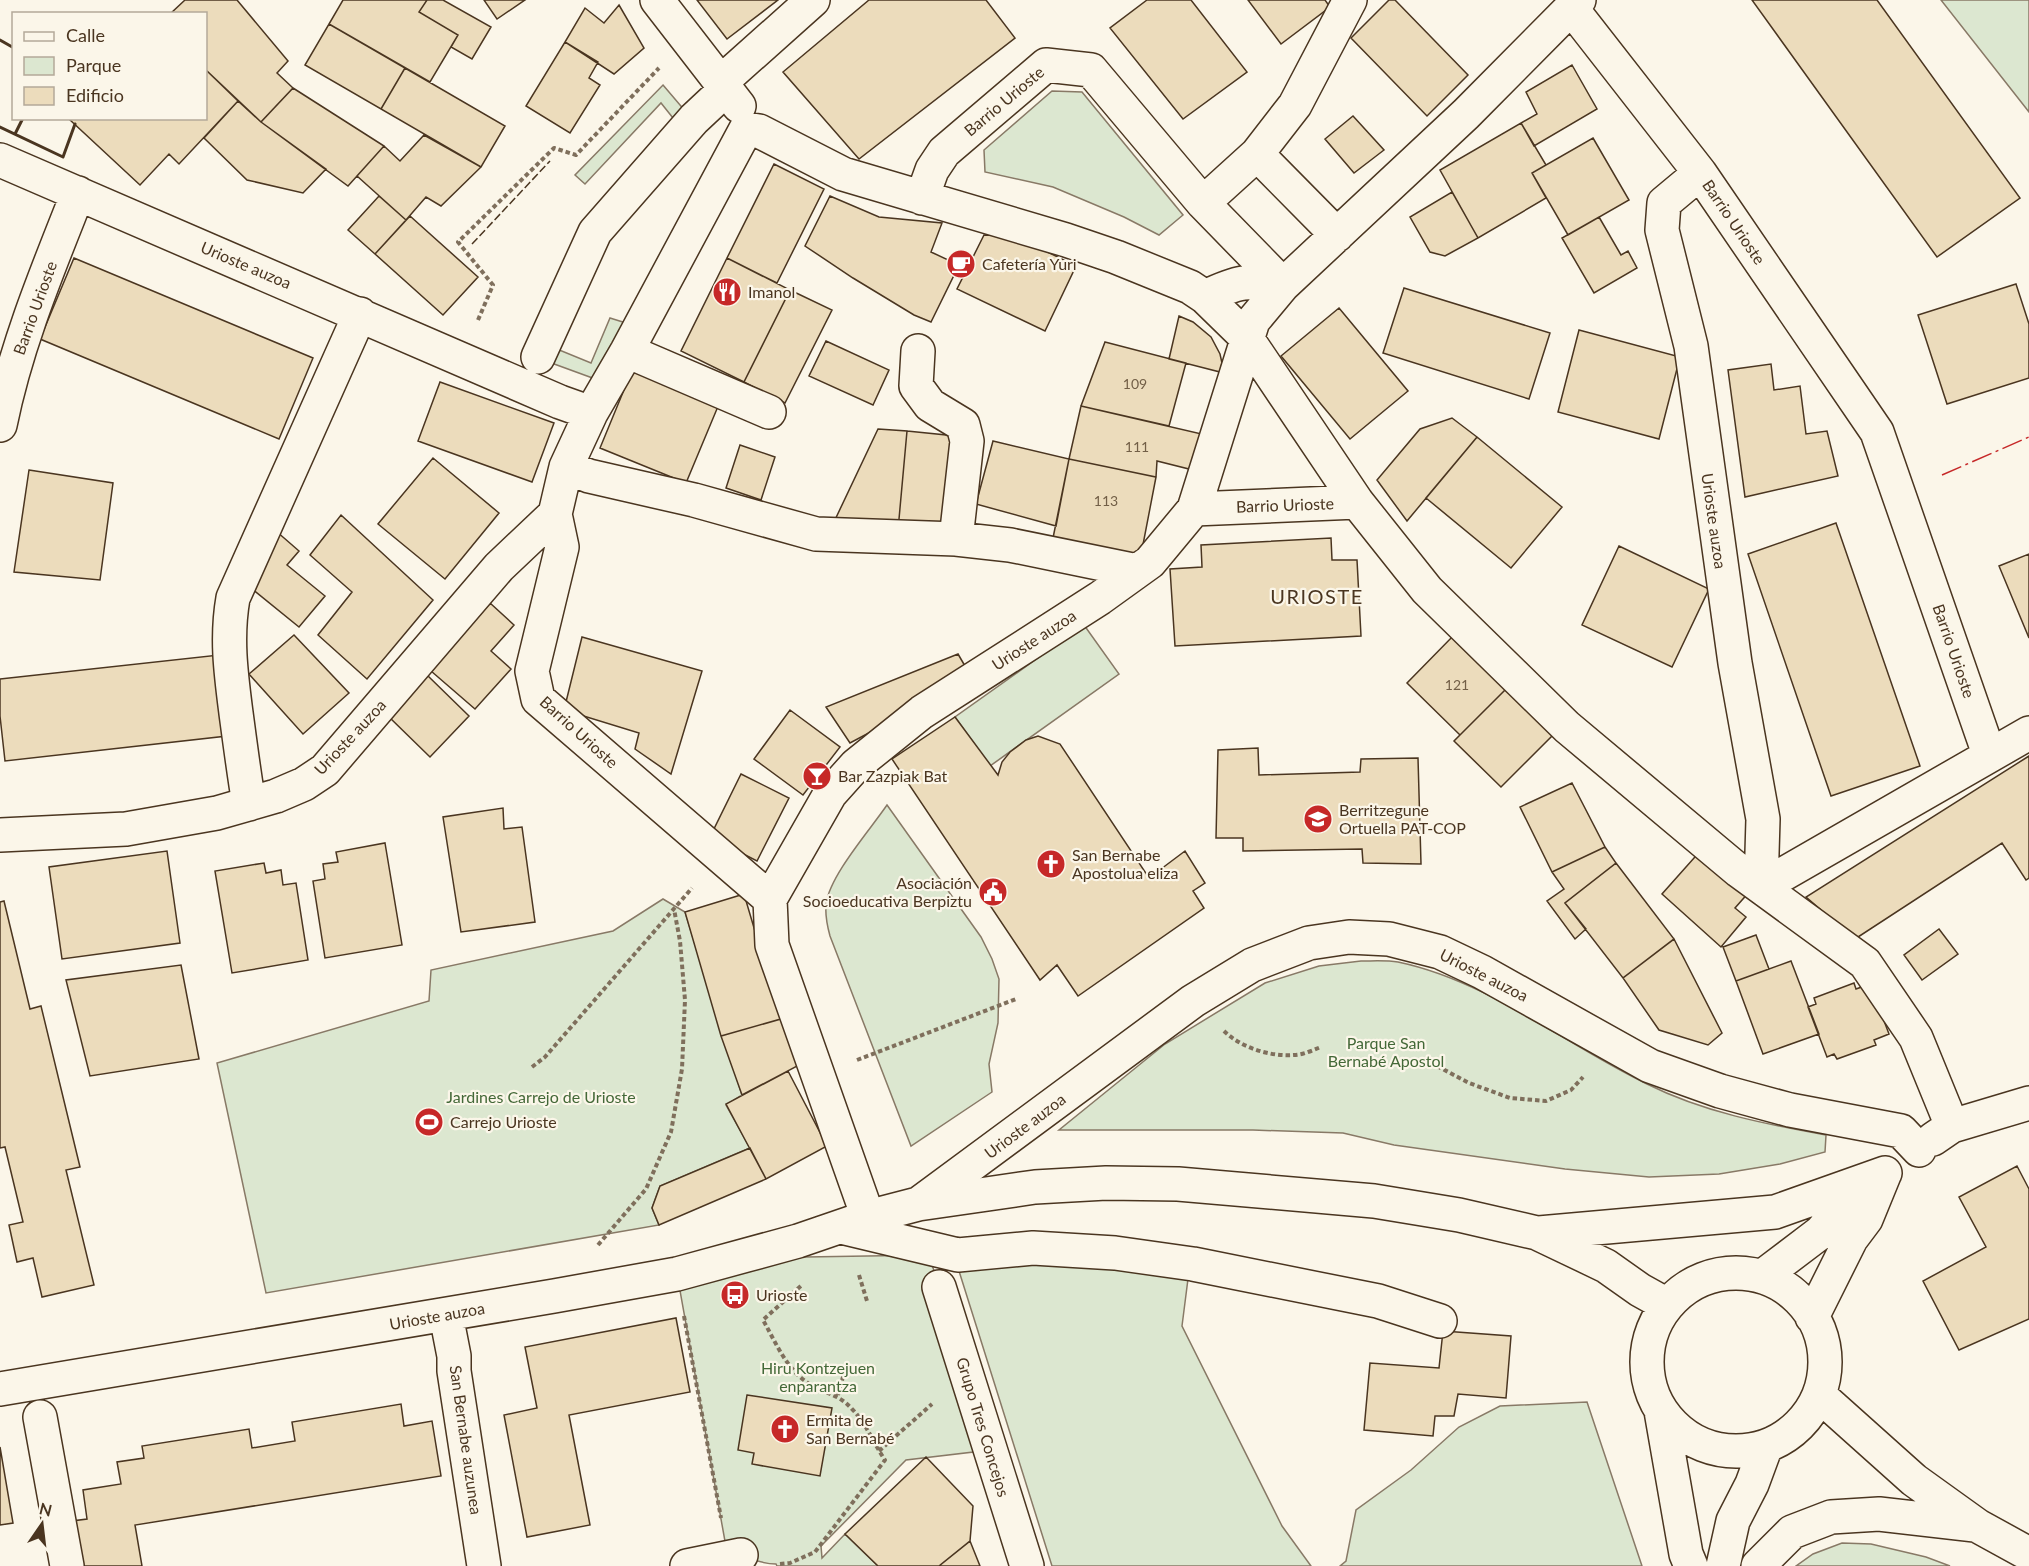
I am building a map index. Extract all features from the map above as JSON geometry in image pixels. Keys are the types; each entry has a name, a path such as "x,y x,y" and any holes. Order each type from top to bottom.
{"street":[{"path":"657,0 743,111 747,129"},
{"path":"537,357 595,232 723,86 813,0"},
{"path":"1203,203 1257,154 1295,105 1350,0"},
{"name":"Barrio Urioste","path":"922,198 932,170 944,152 1046,65 1091,70 1203,203 1283,285 1466,114 1576,4 1701,173 1877,432 1989,754"},
{"name":"Barrio Urioste","path":"770,899 538,699 532,671 562,547 555,514 566,467 591,412 627,351 747,129 759,131 843,174 1066,240 1116,257 1190,287 1204,297 1246,337 1357,502"},
{"path":"1257,154 1337,235"},
{"name":"Urioste auzoa","path":"0,160 463,358 560,402 591,412"},
{"name":"Urioste auzoa","path":"1701,173 1664,203 1662,230 1691,346 1735,663 1762,819 1761,887"},
{"name":"Barrio Urioste","path":"0,425 8,388 34,308 78,193"},
{"path":"1204,297 1231,285 1252,281 1283,285"},
{"path":"1194,509 1246,337 1253,321 1283,285"},
{"path":"249,804 230,668 228,625 233,598 360,314"},
{"path":"627,351 769,412"},
{"path":"918,351 916,386 930,405 963,425 968,441 956,539"},
{"path":"566,467 589,476 694,500 816,534 956,539 1010,545 1137,570"},
{"path":"1357,502 1427,590 1567,727 1761,887 1865,963 1916,1038 1952,1126"},
{"name":"Barrio Urioste","path":"1194,509 1357,502"},
{"name":"Urioste auzoa","path":"770,899 830,794 856,765 922,712 1100,598 1150,562 1194,509"},
{"name":"Urioste auzoa","path":"0,835 126,829 217,813 304,784 324,770 499,567 555,514"},
{"path":"1761,887 2029,733"},
{"path":"770,899 772,945 817,1075 854,1222 958,1255 1033,1248 1115,1253 1193,1264 1378,1301 1440,1321"},
{"name":"Urioste auzoa","path":"918,1204 1193,1001 1252,965 1309,943 1349,937 1389,939 1440,952 1482,972 1650,1066 1720,1091 1790,1110 1901,1131 1919,1150"},
{"path":"1763,1276 1821,1232 1843,1206 1952,1126 2029,1103"},
{"path":"1812,1317 1851,1239 1866,1219 1885,1173"},
{"name":"Urioste auzoa","path":"1537,1233 1775,1212 1885,1173"},
{"name":"Urioste auzoa","path":"0,1389 446,1315 676,1274 798,1241 918,1204 1035,1187 1106,1183 1178,1184 1374,1201 1459,1215 1537,1233 1606,1266 1640,1290 1667,1305"},
{"path":"1742,1273 1763,1276 1783,1286 1797,1297 1812,1317 1822,1338 1825,1370 1819,1395 1810,1411 1798,1425 1783,1438 1766,1446 1734,1451 1706,1446 1685,1435 1672,1424 1661,1411 1652,1393 1647,1374 1646,1357 1656,1322 1667,1305 1680,1292 1695,1283 1718,1274 1742,1273"},
{"name":"Grupo Tres Concejos","path":"939,1287 1027,1566"},
{"name":"San Bernabe auzunea","path":"446,1315 484,1566"},
{"path":"1819,1395 1914,1480 1978,1526 2029,1554"},
{"path":"1661,1411 1686,1554 1691,1566"},
{"path":"40,1417 67,1566"},
{"path":"1723,1566 1733,1521 1752,1484 1766,1446"},
{"path":"1758,1566 1792,1532 1831,1517 1879,1514 1978,1526"},
{"path":"687,1566 735,1557"}],"path":[{"path":"463,358 493,285 458,243 554,148 576,155 660,68"},
{"path":"532,1067 545,1057 721,856"},
{"path":"554,1296 646,1189 671,1132 682,1069 685,1000 680,941 674,909"},
{"path":"817,1075 1016,999"},
{"path":"1193,1001 1230,1037 1263,1053 1295,1056 1321,1047"},
{"path":"1437,1066 1469,1083 1510,1098 1546,1101 1571,1090 1585,1076 1590,1064 1588,1031"},
{"path":"858,1270 867,1301"},
{"path":"676,1274 735,1557 766,1564 790,1563 815,1552 885,1460 854,1410 838,1395 820,1391 803,1380 787,1362 763,1320 804,1283"},
{"path":"838,1395 846,1366"},
{"path":"879,1451 966,1374"}],"green space":[{"path":"1941,0 2029,0 2029,112"},
{"path":"663,85 686,112 677,123 661,103 585,184 575,175"},
{"path":"1052,91 1082,92 1183,215 1159,235 1124,217 1053,187 985,172 984,150"},
{"path":"610,318 626,323 598,380 546,361 552,347 591,363"},
{"path":"1084,625 1119,674 990,766 955,717"},
{"path":"887,805 981,937 999,979 998,1023 989,1064 992,1092 911,1146 830,936 826,916 829,892 835,880"},
{"name":"Jardines Carrejo de Urioste","path":"663,899 685,912 742,1095 726,1105 750,1148 660,1186 652,1208 659,1225 266,1293 217,1063 429,1001 431,970 613,931"},
{"name":"Parque San Bernabé Apostol","path":"1361,961 1398,962 1464,983 1526,1015 1616,1068 1668,1094 1735,1116 1826,1135 1825,1152 1780,1164 1719,1174 1649,1177 1565,1169 1394,1145 1343,1133 1253,1130 1059,1130 1165,1044 1265,983 1319,966"},
{"name":"Hiru Kontzejuen enparantza","path":"929,1255 990,1450 906,1460 821,1546 822,1558 845,1534 878,1566 777,1566 747,1558 728,1558 677,1274 805,1257"},
{"path":"1010,1258 1189,1271 1182,1326 1282,1526 1311,1566 1052,1566 959,1271"},
{"path":"1587,1402 1642,1566 1340,1566 1346,1561 1356,1510 1411,1470 1459,1427 1500,1406"},
{"path":"1842,1543 1871,1544 1926,1557 1950,1566 1796,1566 1813,1554"}],"building":[{"path":"185,0 237,0 288,61 277,73 293,88 261,122 207,71 207,12 172,12"},
{"path":"343,0 427,0 419,12 458,35 430,82 329,24"},
{"path":"427,0 443,0 491,27 472,59 451,47 458,35 419,12"},
{"path":"484,0 525,0 497,19"},
{"path":"697,0 778,0 727,39"},
{"path":"869,0 986,0 1015,38 859,159 783,72"},
{"path":"1147,0 1191,0 1247,72 1183,119 1110,28"},
{"path":"1248,0 1325,0 1330,7 1281,44"},
{"path":"1389,0 1395,0 1468,75 1427,116 1351,38"},
{"path":"1752,0 1877,0 2020,198 1937,257"},
{"path":"619,5 644,48 614,74 565,42 585,8 604,23"},
{"path":"329,24 405,68 381,109 305,65"},
{"path":"565,42 598,62 589,78 600,85 570,133 526,106"},
{"path":"1572,65 1597,109 1534,146 1521,123 1537,114 1526,92"},
{"path":"405,68 505,126 481,167 381,109"},
{"path":"207,71 238,101 179,164 169,154 140,185 70,120 207,120"},
{"path":"293,88 384,146 348,186 261,122"},
{"path":"238,101 261,122 326,169 303,193 247,180 204,138"},
{"path":"1353,116 1384,150 1354,173 1325,139"},
{"path":"1521,123 1546,165 1532,173 1546,198 1478,238 1440,170"},
{"path":"424,135 481,167 441,206 426,197 406,220 357,176 384,146 400,161"},
{"path":"1593,138 1629,200 1568,235 1532,173"},
{"path":"774,164 824,189 777,283 727,258"},
{"path":"1452,192 1478,238 1445,256 1430,252 1410,217"},
{"path":"379,196 406,220 375,254 348,230"},
{"path":"830,196 879,217 942,223 931,252 959,265 931,322 914,315 805,246"},
{"path":"410,216 478,277 443,315 375,254"},
{"path":"1599,217 1621,255 1628,251 1637,268 1594,293 1562,238"},
{"path":"984,235 1015,236 1076,266 1045,331 957,289"},
{"path":"74,258 313,358 279,439 40,339"},
{"path":"727,258 790,290 744,382 681,351"},
{"path":"2016,284 2029,324 2029,378 1947,404 1918,315"},
{"path":"1404,288 1550,333 1529,399 1383,353"},
{"path":"790,290 832,310 785,403 744,382"},
{"path":"1339,308 1408,391 1350,439 1281,356"},
{"path":"1179,316 1193,322 1211,337 1220,354 1222,363 1220,372 1169,359"},
{"path":"1579,330 1680,357 1659,439 1558,412"},
{"path":"826,341 889,370 873,405 809,376"},
{"path":"1105,342 1186,363 1169,426 1081,406"},
{"path":"1771,364 1774,390 1800,386 1806,434 1827,431 1838,476 1745,497 1728,370"},
{"path":"633,368 719,404 686,483 600,448"},
{"path":"440,382 554,423 532,482 418,441"},
{"path":"1081,406 1206,435 1197,471 1157,461 1156,477 1069,459"},
{"path":"1452,418 1477,437 1407,521 1377,480 1420,429"},
{"path":"878,429 907,431 898,530 833,524"},
{"path":"907,431 956,436 946,535 898,530"},
{"path":"1477,437 1562,507 1511,568 1426,498"},
{"path":"993,441 1069,459 1056,526 976,504"},
{"path":"740,445 775,457 761,500 726,488"},
{"path":"433,458 499,513 445,579 378,524"},
{"path":"1069,459 1156,477 1141,555 1053,538"},
{"path":"29,470 113,483 100,580 14,572"},
{"path":"341,515 433,600 367,679 318,635 352,592 310,555"},
{"path":"1836,523 1920,766 1831,796 1748,554"},
{"path":"276,531 299,551 287,565 325,596 299,627 251,588"},
{"path":"1331,538 1332,560 1357,560 1361,636 1175,646 1170,569 1202,567 1201,545"},
{"path":"1619,546 1709,589 1672,667 1582,625"},
{"path":"2029,554 2029,638 1999,566"},
{"path":"490,603 514,625 491,651 511,669 475,709 431,671"},
{"path":"1455,634 1508,687 1460,735 1407,683"},
{"path":"294,635 349,693 303,734 249,674"},
{"path":"582,637 702,671 671,774 635,749 639,733 564,710"},
{"path":"958,654 972,678 850,743 826,707"},
{"path":"219,655 227,736 5,761 0,716 0,679"},
{"path":"427,675 469,716 430,757 387,715"},
{"path":"1508,687 1555,733 1501,787 1454,741"},
{"path":"790,710 840,747 803,795 754,759"},
{"name":"San Bernabe Apostolua eliza","path":"955,717 998,775 1002,762 1010,752 1026,740 1038,736 1060,744 1149,878 1185,851 1205,883 1193,891 1204,908 1078,996 1057,965 1040,980 892,759"},
{"name":"Berritzegune Ortuella PAT-COP","path":"1258,748 1259,775 1360,772 1361,759 1418,758 1421,864 1363,863 1362,849 1243,851 1243,838 1216,838 1218,750"},
{"path":"2029,756 2029,878 2026,880 2002,843 1855,939 1806,897"},
{"path":"741,774 789,798 757,861 710,837"},
{"path":"1572,783 1605,847 1552,872 1520,807"},
{"path":"503,808 504,829 522,827 535,922 461,932 443,817"},
{"path":"385,843 402,945 325,958 313,881 325,879 323,864 338,862 336,852"},
{"path":"1605,847 1616,863 1565,903 1586,929 1575,939 1547,901 1564,889 1552,872"},
{"path":"1702,849 1750,891 1735,908 1746,917 1721,947 1662,894"},
{"path":"167,851 180,943 62,959 49,867"},
{"path":"264,863 266,873 281,870 283,885 296,883 308,960 232,973 215,871"},
{"path":"1616,863 1674,939 1623,978 1565,903"},
{"path":"744,894 781,1019 721,1036 685,912"},
{"path":"4,901 30,1009 41,1006 80,1167 66,1170 94,1285 42,1297 33,1258 17,1262 9,1225 23,1222 5,1147 0,1148 0,902"},
{"path":"1939,929 1958,954 1922,980 1904,955"},
{"path":"1756,935 1769,969 1736,981 1723,947"},
{"path":"1674,939 1722,1033 1708,1045 1659,1030 1623,978"},
{"path":"1791,961 1819,1034 1763,1054 1736,981"},
{"path":"181,965 199,1059 90,1076 66,980"},
{"path":"1854,983 1856,989 1870,984 1889,1034 1874,1040 1876,1045 1837,1059 1834,1054 1827,1057 1808,1007 1816,1004 1814,998"},
{"path":"781,1019 803,1063 742,1095 721,1036"},
{"path":"788,1071 827,1146 766,1179 726,1104"},
{"path":"750,1148 766,1179 659,1225 652,1208 660,1186"},
{"path":"2017,1166 2029,1189 2029,1319 1959,1350 1923,1281 1986,1247 1959,1197"},
{"path":"676,1318 690,1392 569,1415 590,1525 527,1537 504,1415 537,1408 525,1347"},
{"path":"1443,1331 1511,1336 1506,1398 1458,1394 1454,1416 1435,1416 1433,1436 1364,1430 1370,1363 1439,1368"},
{"name":"Ermita de San Bernabé","path":"747,1395 832,1408 820,1476 752,1464 754,1453 738,1450"},
{"path":"401,1404 404,1426 432,1421 441,1476 135,1525 142,1566 80,1566 72,1521 87,1519 83,1490 121,1484 117,1462 144,1458 142,1446 249,1429 252,1448 295,1441 292,1422"},
{"path":"0,1447 13,1523 0,1525"},
{"path":"926,1457 973,1506 970,1541 939,1566 878,1566 845,1534"},
{"path":"970,1541 980,1566 939,1566"}],"fence":[{"path":"472,244 550,161"}],"wall":[{"path":"0,40 12,47"},
{"path":"15,134 22,120"},
{"path":"0,127 63,157 75,124"}],"power":[{"path":"1942,475 2029,437"}],"place":[{"name":"Cafetería Yuri","path":"961,264"},
{"name":"Imanol","path":"727,292"},
{"name":"Bar Zazpiak Bat","path":"817,776"},
{"name":"Berritzegune Ortuella PAT-COP","path":"1318,819"},
{"name":"San Bernabe Apostolua eliza","path":"1051,864"},
{"name":"Asociación Socioeducativa Berpiztu","path":"993,892"},
{"name":"Carrejo Urioste","path":"429,1122"},
{"name":"Urioste","path":"735,1295"},
{"name":"Ermita de San Bernabé","path":"785,1429"}],"district":[{"name":"URIOSTE","path":"1317,597"}]}
